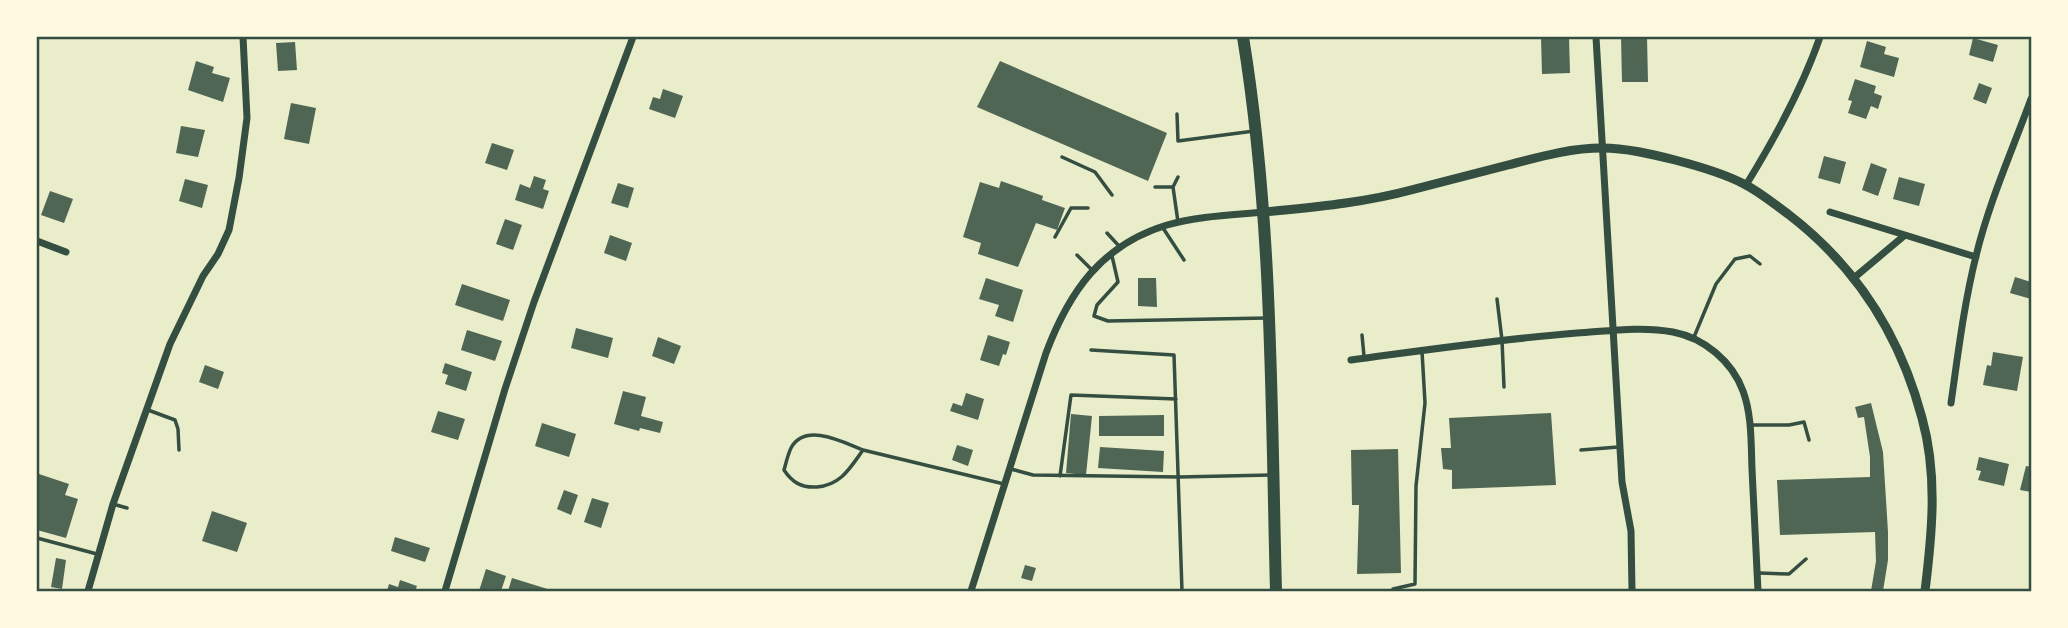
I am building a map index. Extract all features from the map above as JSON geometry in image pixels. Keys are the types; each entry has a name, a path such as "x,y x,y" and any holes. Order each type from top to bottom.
{"main road":[{"path":"1243,37 1265,212 1276,591"}],"street":[{"path":"88,591 113,504 170,344 229,230 247,118 243,37"},
{"path":"445,591 505,388 633,37"},
{"path":"1595,37 1622,482 1631,531 1632,591"},
{"path":"1746,185 1790,109 1821,37"},
{"path":"1951,403 1962,330 1983,229 2031,99"},
{"path":"971,591 1053,335 1072,296 1092,270 1111,254 1136,238 1178,222 1371,200 1544,155 1602,148 1665,158 1746,185 1801,225 1855,277 1889,330 1923,418 1933,493 1925,591"},
{"path":"1830,212 1976,257"},
{"path":"1855,277 1905,235"},
{"path":"37,241 66,252"},
{"path":"1351,360 1502,340 1614,331 1674,332 1706,345 1731,368 1743,391 1749,425 1758,591"}],"lane":[{"path":"1177,114 1178,141 1256,131"},
{"path":"1062,158 1095,172 1112,195"},
{"path":"1178,177 1173,187 1178,222"},
{"path":"1155,187 1173,187"},
{"path":"1055,237 1071,208 1088,208"},
{"path":"1161,227 1184,260"},
{"path":"1107,233 1120,248"},
{"path":"1111,254 1118,282 1097,305 1094,316 1108,321 1269,318"},
{"path":"1077,255 1092,270"},
{"path":"1693,339 1716,284 1734,260 1750,256 1760,264"},
{"path":"1497,299 1504,387"},
{"path":"1362,335 1364,358"},
{"path":"1091,350 1174,355 1182,591"},
{"path":"1393,589 1415,584 1416,486 1425,403 1422,351"},
{"path":"1059,476 1071,395 1176,399"},
{"path":"146,409 174,420 178,429 179,450"},
{"path":"1749,425 1789,425 1804,422 1808,440"},
{"path":"863,450 846,472 830,486 807,487 792,482 784,470 791,447 800,438 811,434 863,450 1006,484"},
{"path":"1581,450 1620,447"},
{"path":"1011,469 1033,475 1059,476 1273,475"},
{"path":"113,504 127,508"},
{"path":"37,538 99,554"},
{"path":"1757,573 1789,574 1806,559"}],"building":[{"path":"1541,37 1569,37 1570,73 1542,74"},
{"path":"1621,37 1647,37 1648,82 1622,82"},
{"path":"1973,38 1998,45 1993,62 1969,55"},
{"path":"1867,41 1886,47 1884,54 1899,58 1894,77 1860,67"},
{"path":"295,42 297,70 278,71 276,43"},
{"path":"196,61 214,67 212,73 230,78 223,102 188,90"},
{"path":"1000,61 1167,133 1148,181 977,107"},
{"path":"1855,79 1876,86 1874,93 1882,96 1878,109 1871,106 1866,119 1848,113 1852,101 1848,100"},
{"path":"1979,83 1992,88 1986,104 1973,99"},
{"path":"663,89 683,96 675,118 649,109 653,97 660,99"},
{"path":"291,103 316,108 309,144 284,139"},
{"path":"181,126 205,130 198,157 176,153"},
{"path":"492,143 514,150 507,170 485,163"},
{"path":"1824,156 1846,162 1840,184 1818,178"},
{"path":"1871,163 1887,169 1878,196 1862,190"},
{"path":"534,176 546,180 543,189 549,191 543,209 515,200 520,184 530,188"},
{"path":"1899,177 1925,184 1919,206 1893,199"},
{"path":"185,179 208,185 202,208 179,201"},
{"path":"1001,181 1043,196 1042,200 1065,208 1057,230 1036,223 1018,267 978,254 981,243 963,237 980,182 999,188"},
{"path":"618,183 634,188 628,208 611,203"},
{"path":"50,191 73,199 64,223 41,215"},
{"path":"505,219 522,225 513,250 496,244"},
{"path":"610,235 632,243 626,261 604,253"},
{"path":"2015,277 2031,282 2031,299 2010,293"},
{"path":"986,278 1023,290 1013,322 995,316 999,305 979,299"},
{"path":"1138,278 1156,278 1157,307 1138,306"},
{"path":"462,284 510,300 503,321 455,305"},
{"path":"576,328 613,338 608,358 571,348"},
{"path":"467,330 502,341 495,361 461,350"},
{"path":"988,335 1010,342 999,366 980,360"},
{"path":"658,337 681,346 674,364 652,356"},
{"path":"1993,352 2023,357 2017,391 1983,385 1987,365 1991,366"},
{"path":"445,363 472,372 466,391 445,384 448,375 442,373"},
{"path":"205,365 224,372 218,389 199,382"},
{"path":"623,391 646,397 641,416 663,422 660,433 614,424"},
{"path":"966,393 984,399 978,420 950,411 953,403 962,406"},
{"path":"1871,403 1883,452 1888,560 1883,591 1871,591 1876,561 1875,532 1780,535 1777,480 1870,477 1864,417 1858,418 1855,407"},
{"path":"438,411 465,419 458,440 431,432"},
{"path":"1551,413 1556,485 1452,489 1452,470 1443,469 1441,448 1451,448 1449,418"},
{"path":"1071,414 1092,416 1086,475 1066,473"},
{"path":"1164,415 1164,436 1099,436 1099,416"},
{"path":"542,423 576,434 569,457 535,446"},
{"path":"957,445 973,450 968,466 952,460"},
{"path":"1100,447 1164,451 1163,472 1098,468"},
{"path":"1398,449 1401,573 1357,574 1359,505 1352,505 1351,450"},
{"path":"1979,457 2009,464 2004,486 1978,480 1981,471 1976,470"},
{"path":"2026,466 2031,467 2031,492 2020,490"},
{"path":"39,474 69,484 65,495 78,499 66,538 37,530"},
{"path":"564,490 578,495 571,515 557,509"},
{"path":"592,498 609,503 601,528 584,522"},
{"path":"212,511 247,523 237,552 202,541"},
{"path":"395,537 430,548 425,562 391,551"},
{"path":"56,558 66,560 62,589 51,587"},
{"path":"1025,565 1036,568 1032,581 1021,578"},
{"path":"486,569 506,576 501,591 479,591"},
{"path":"512,578 554,591 508,591"},
{"path":"400,580 417,586 415,591 387,591 389,584 398,587"}]}
